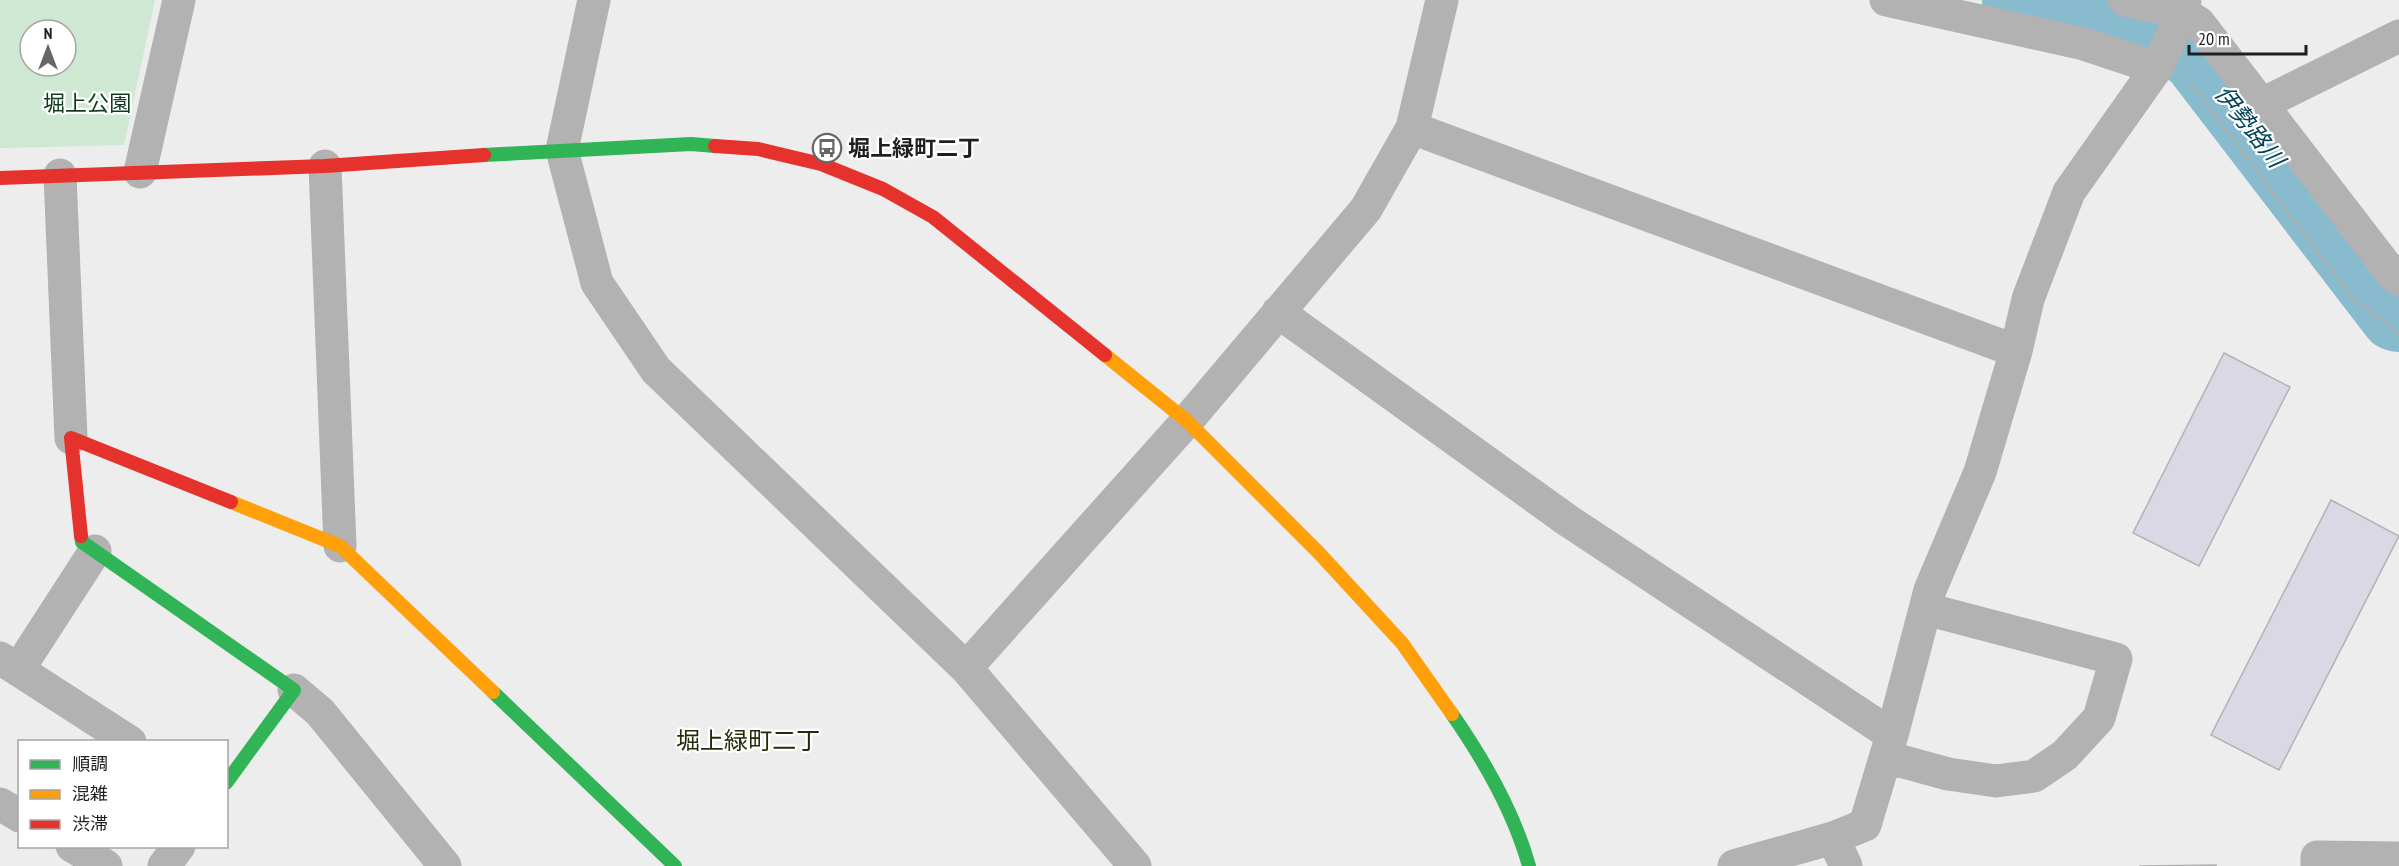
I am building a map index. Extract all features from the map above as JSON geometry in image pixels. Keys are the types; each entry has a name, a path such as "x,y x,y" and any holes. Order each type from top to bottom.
{"street":[{"path":"140,172 179,0"},
{"path":"594,0 562,150 597,283 656,370 966,668 1135,866"},
{"path":"966,668 1187,421 1366,209 1412,128 1442,0"},
{"path":"1886,0 2084,44 2157,67"},
{"path":"2124,0 2183,10 2199,23 2260,105 2399,279"},
{"path":"1734,866 1839,852 1865,825 1889,746 1930,590 1980,472 2016,351 2028,299 2069,192 2157,67 2183,10"},
{"path":"2260,105 2399,36"},
{"path":"1412,128 2016,351"},
{"path":"0,178 325,166 691,144 758,150 821,164 883,189 933,217 1187,421 1319,553 1402,643 1473,744 1520,834 1529,866"},
{"path":"325,166 340,546"},
{"path":"60,176 71,438 82,542 294,690 320,712 445,866"},
{"path":"1278,312 1567,520 1889,746 1948,774 1995,781 2034,776 2065,755 2099,718 2116,659 1926,609"},
{"path":"71,438 340,546 675,866"},
{"path":"95,551 9,664 127,740"},
{"path":"228,780 294,690"},
{"path":"0,804 18,815"},
{"path":"75,848 106,866"},
{"path":"164,866 178,848"},
{"path":"2317,866 2317,857 2399,858"}],"path":[{"path":"2157,67 2190,83 2353,298 2399,333"}],"green space":[{"name":"堀上公園","path":"0,0 155,0 124,145 0,148"}],"building":[{"path":"2224,353 2290,387 2199,566 2133,533"},
{"path":"2331,500 2399,536 2279,770 2211,735"},
{"path":"2216,865 2216,866 2139,866"}],"waterway":[{"name":"伊勢路川","path":"2017,0 2147,28 2194,54 2395,316 2399,317"}],"traffic: fast":[{"path":"484,155 691,144 715,146"},
{"path":"81,536 82,542 294,690 228,780"},
{"path":"493,692 675,866"},
{"path":"1452,714 1497,787 1515,826 1529,866"}],"traffic: slow":[{"path":"1105,355 1187,421 1319,553 1402,643 1452,714"},
{"path":"231,502 340,546 493,692"}],"traffic: jam":[{"path":"715,146 758,149 821,164 883,189 933,217 1105,355"},
{"path":"0,178 325,166 484,155"},
{"path":"81,536 71,438 231,502"}],"place":[{"name":"堀上緑町二丁","path":"827,148"}],"district":[{"name":"堀上緑町二丁","path":"748,740"}]}
